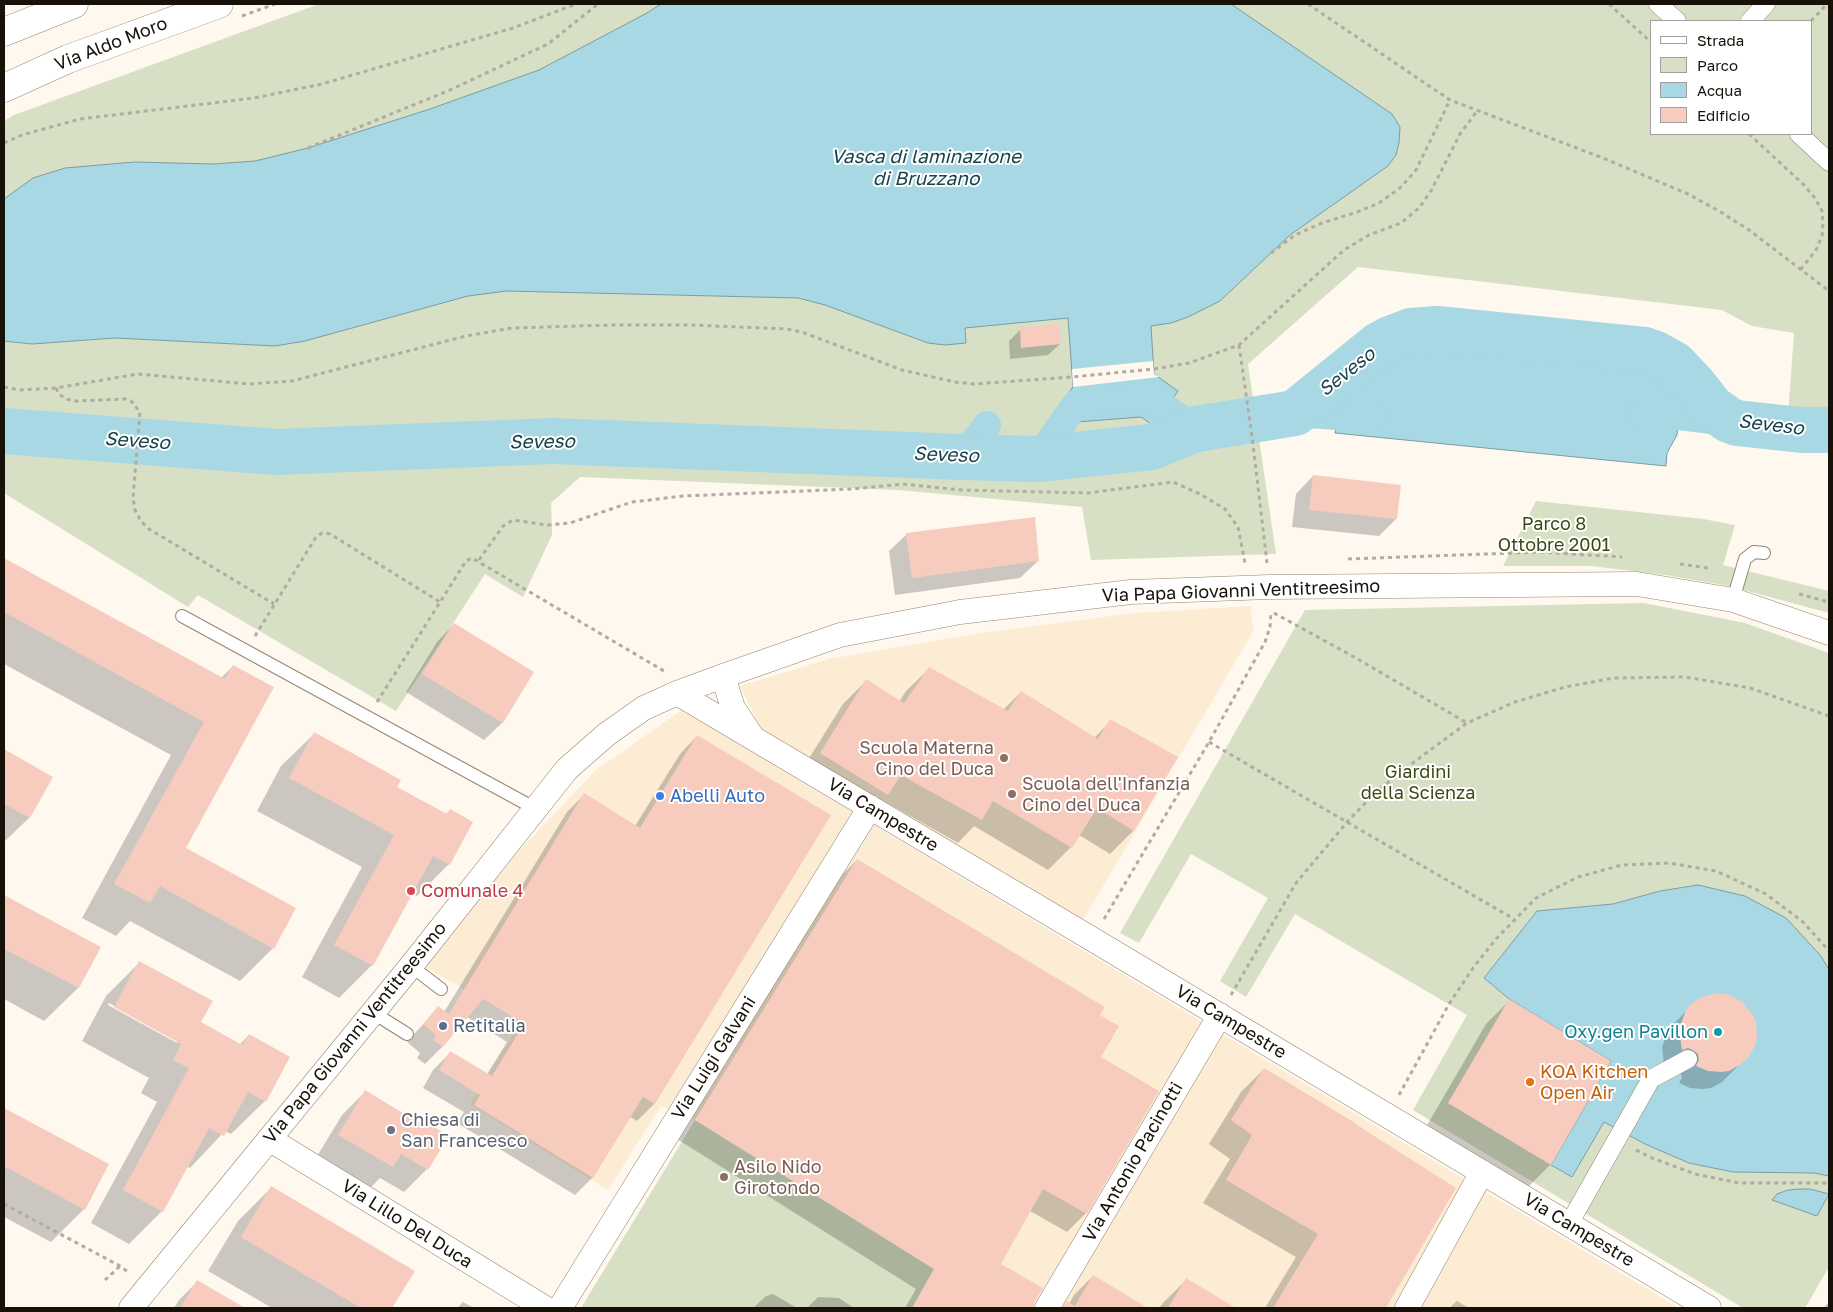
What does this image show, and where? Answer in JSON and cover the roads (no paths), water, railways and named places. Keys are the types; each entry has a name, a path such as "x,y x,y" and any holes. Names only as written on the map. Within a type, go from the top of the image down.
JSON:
{"main road":[{"path":"4,32 74,4"},
{"name":"Via Aldo Moro","path":"4,88 68,59 219,4"}],"street":[{"path":"1658,4 1676,20"},
{"path":"1751,20 1766,4"},
{"path":"1800,135 1829,162"},
{"name":"Via Papa Giovanni Ventitreesimo","path":"131,1308 411,966 568,769 608,734 644,708 677,694 840,635 960,612 1131,592 1269,587 1637,584 1733,600 1829,633"},
{"name":"Via Campestre","path":"723,676 733,708 753,738"},
{"name":"Via Campestre","path":"677,694 1220,1015 1709,1308"},
{"name":"Via Luigi Galvani","path":"560,1308 870,807"},
{"name":"Via Antonio Pacinotti","path":"1047,1308 1220,1015"},
{"path":"1569,1224 1651,1079 1688,1059"},
{"name":"Via Lillo Del Duca","path":"269,1139 545,1308"},
{"path":"1407,1308 1482,1172"}],"lane":[{"path":"1733,600 1745,559 1754,552 1764,554"},
{"path":"182,616 536,809"},
{"path":"411,966 441,989"},
{"path":"372,1012 406,1034"}],"water":[{"name":"Vasca di laminazione di Bruzzano","path":"661,4 1231,4 1392,114 1400,127 1399,143 1396,155 1388,166 1290,235 1220,301 1188,317 1171,323 1151,326 1154,374 1178,391 1154,426 1141,417 1077,422 1058,409 1073,387 1068,318 965,328 966,343 945,345 928,343 825,305 798,298 507,291 468,296 305,341 275,346 115,338 32,344 4,341 4,199 33,178 65,168 134,162 213,164 255,161 308,148 430,109 539,70"},
{"path":"1425,345 1644,368 1656,373 1674,386 1681,397 1677,435 1667,453 1666,466 1335,433 1339,401 1389,358 1413,347"},
{"path":"1698,885 1745,896 1786,918 1821,956 1829,970 1829,1176 1814,1173 1733,1172 1689,1163 1645,1144 1604,1122 1572,1177 1551,1165 1611,1061 1509,999 1484,978 1537,911 1613,904 1660,891"},
{"path":"1810,1189 1829,1194 1817,1216 1772,1200 1777,1194 1788,1190"}],"waterway":[{"name":"Seveso","path":"4,431 276,452 553,441 1037,459 1152,447 1196,429 1295,413 1379,345 1411,331 1437,329 1645,350 1674,364 1712,408 1729,420 1737,423 1801,430 1829,430"},
{"path":"1037,459 1076,404 1148,396 1196,429"},
{"path":"1295,413 1373,416"},
{"path":"1641,416 1679,416 1737,423"},
{"path":"962,457 987,425"}],"place":[{"name":"Scuola Materna Cino del Duca","path":"1004,758"},
{"name":"Scuola dell'Infanzia Cino del Duca","path":"1012,794"},
{"name":"Abelli Auto","path":"660,796"},
{"name":"Comunale 4","path":"411,891"},
{"name":"Retitalia","path":"443,1026"},
{"name":"Oxy.gen Pavillon","path":"1718,1032"},
{"name":"KOA Kitchen Open Air","path":"1530,1082"},
{"name":"Chiesa di San Francesco","path":"391,1130"},
{"name":"Asilo Nido Girotondo","path":"724,1177"}],"park label":[{"name":"Parco 8 Ottobre 2001","path":"1554,534"},
{"name":"Giardini della Scienza","path":"1418,782"}]}
